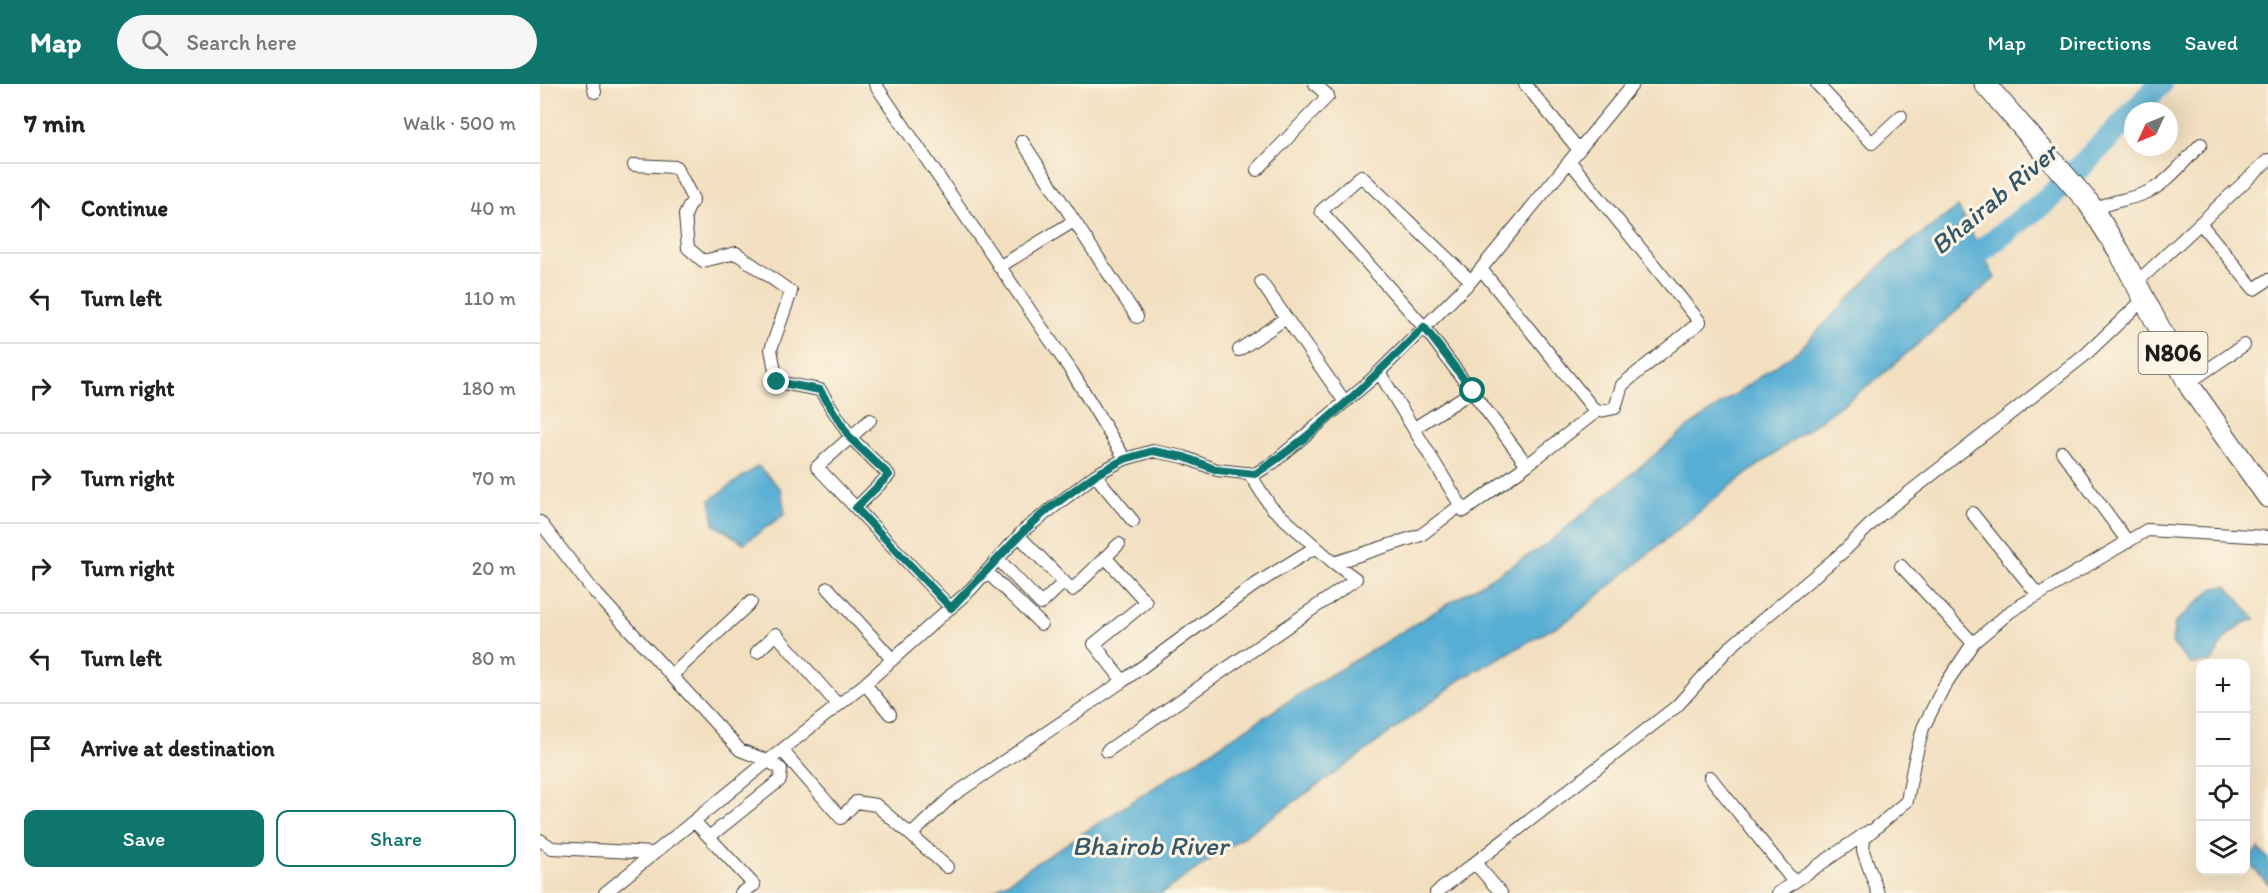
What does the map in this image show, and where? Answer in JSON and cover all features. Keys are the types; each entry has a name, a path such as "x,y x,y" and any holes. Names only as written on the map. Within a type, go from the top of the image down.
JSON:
{"highway":[{"name":"N806","path":"1984,84 2090,206 2140,291 2188,383 2221,434 2268,498"}],"street":[{"path":"875,84 1072,372 1125,459"},
{"path":"1257,170 1328,96 1315,84"},
{"path":"1525,84 1579,150"},
{"path":"605,893 865,684 951,608 1019,536 1047,510 1095,475 1125,459 1153,451 1184,457 1217,470 1249,474 1255,474 1274,462 1379,372 1471,280 1633,84"},
{"path":"1818,84 1872,143 1901,116"},
{"path":"1022,141 1137,317"},
{"path":"2090,206 2143,195 2161,185 2201,144"},
{"path":"1436,893 1677,706 1728,649 1844,551 1879,516 2084,356 2200,223 2268,160"},
{"path":"1379,372 1464,511 1596,412 1615,408 1622,385 1700,322 1572,164"},
{"path":"634,165 676,167 693,200 685,215 688,248 703,261 736,253 791,292 771,349 777,382 820,390 850,438 889,475 856,508"},
{"path":"1471,280 1361,176 1321,211 1424,327 1527,465"},
{"path":"999,267 1074,221"},
{"path":"2200,223 2254,289 2268,280"},
{"path":"1481,269 1596,412"},
{"path":"1261,282 1346,402"},
{"path":"1239,350 1286,318"},
{"path":"2188,383 2244,345"},
{"path":"1419,425 1473,391"},
{"path":"870,420 817,467 951,608"},
{"path":"2062,452 2128,542"},
{"path":"1107,752 1356,579 1334,563 1271,507 1249,474"},
{"path":"1095,475 1133,521"},
{"path":"1334,563 1421,535 1461,505"},
{"path":"1972,513 2038,595"},
{"path":"540,522 592,589 740,750 781,769 780,780 709,837"},
{"path":"1878,893 1863,851 1864,838 1907,801 1923,728 1948,681 1974,643 2011,611 2147,530 2268,537"},
{"path":"1019,536 1072,590 1119,544"},
{"path":"911,835 952,796 1122,681 1253,586 1311,550"},
{"path":"1105,556 1146,602 1095,644 1122,681"},
{"path":"998,559 1041,604 1064,582"},
{"path":"1901,566 1974,643"},
{"path":"987,572 1041,624"},
{"path":"828,588 892,659"},
{"path":"672,675 751,602"},
{"path":"757,652 776,634 838,705"},
{"path":"865,684 890,714"},
{"path":"782,750 841,818 856,802 876,805 947,867"},
{"path":"1710,777 1794,882"},
{"path":"694,821 753,885 741,893"},
{"path":"1778,893 1873,829"},
{"path":"540,840 552,848 654,854"},
{"path":"1475,863 1501,893"}],"water":[{"name":"Bhairob River","path":"1958,207 1995,278 1878,378 1729,487 1570,619 1463,678 1344,767 1162,893 990,893 1314,685 1544,546 1687,428 1800,349 1885,261"},
{"path":"758,466 781,489 785,514 744,543 714,524 710,500"},
{"path":"2227,586 2255,619 2228,635 2213,659 2196,659 2196,663 2190,664 2172,643 2175,623 2214,588"},
{"path":"2259,849 2268,858 2268,884 2250,864 2250,857"}],"waterway":[{"name":"Bhairab River","path":"2143,102 2160,84"},
{"name":"Bhairab River","path":"1956,270 2048,199 2124,122"}],"route":[{"path":"777,382 820,390 850,438 889,475 856,508 951,608 1024,531 1047,510 1095,475 1125,459 1153,451 1184,457 1217,470 1255,474 1274,462 1372,379 1424,327 1473,391"}]}
